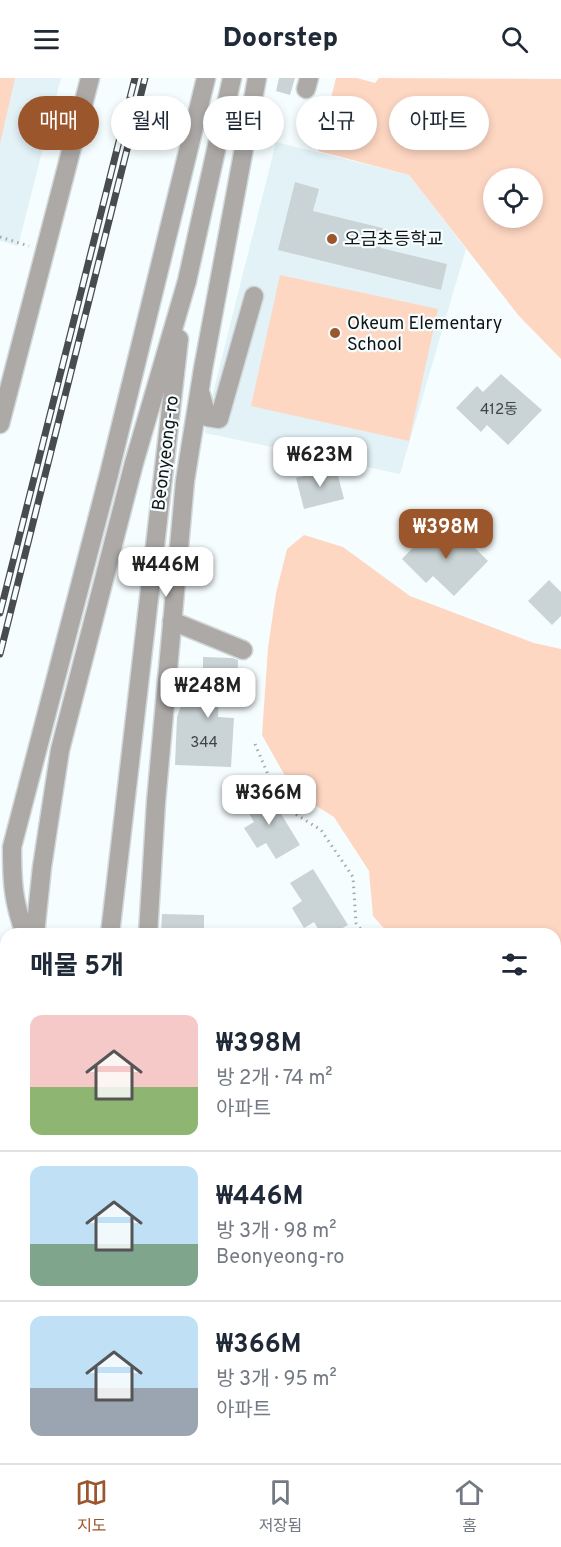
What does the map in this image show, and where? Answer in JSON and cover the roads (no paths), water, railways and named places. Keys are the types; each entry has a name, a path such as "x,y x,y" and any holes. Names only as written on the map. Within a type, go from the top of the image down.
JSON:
{"street":[{"path":"0,424 90,78"},
{"path":"23,928 15,908 12,847 109,474 206,78"},
{"name":"Beonyeong-ro","path":"35,928 60,750 134,463 187,281 232,78"},
{"path":"148,928 156,802 185,481 256,78"},
{"name":"Beonyeong-ro","path":"111,928 187,281"},
{"path":"200,390 207,417 219,418 254,296"},
{"path":"172,621 243,650"}],"railway":[{"path":"0,613 135,78"},
{"path":"0,654 145,78"}],"place":[{"name":"오금초등학교","path":"332,239"},
{"name":"Okeum Elementary School","path":"335,333"}]}
